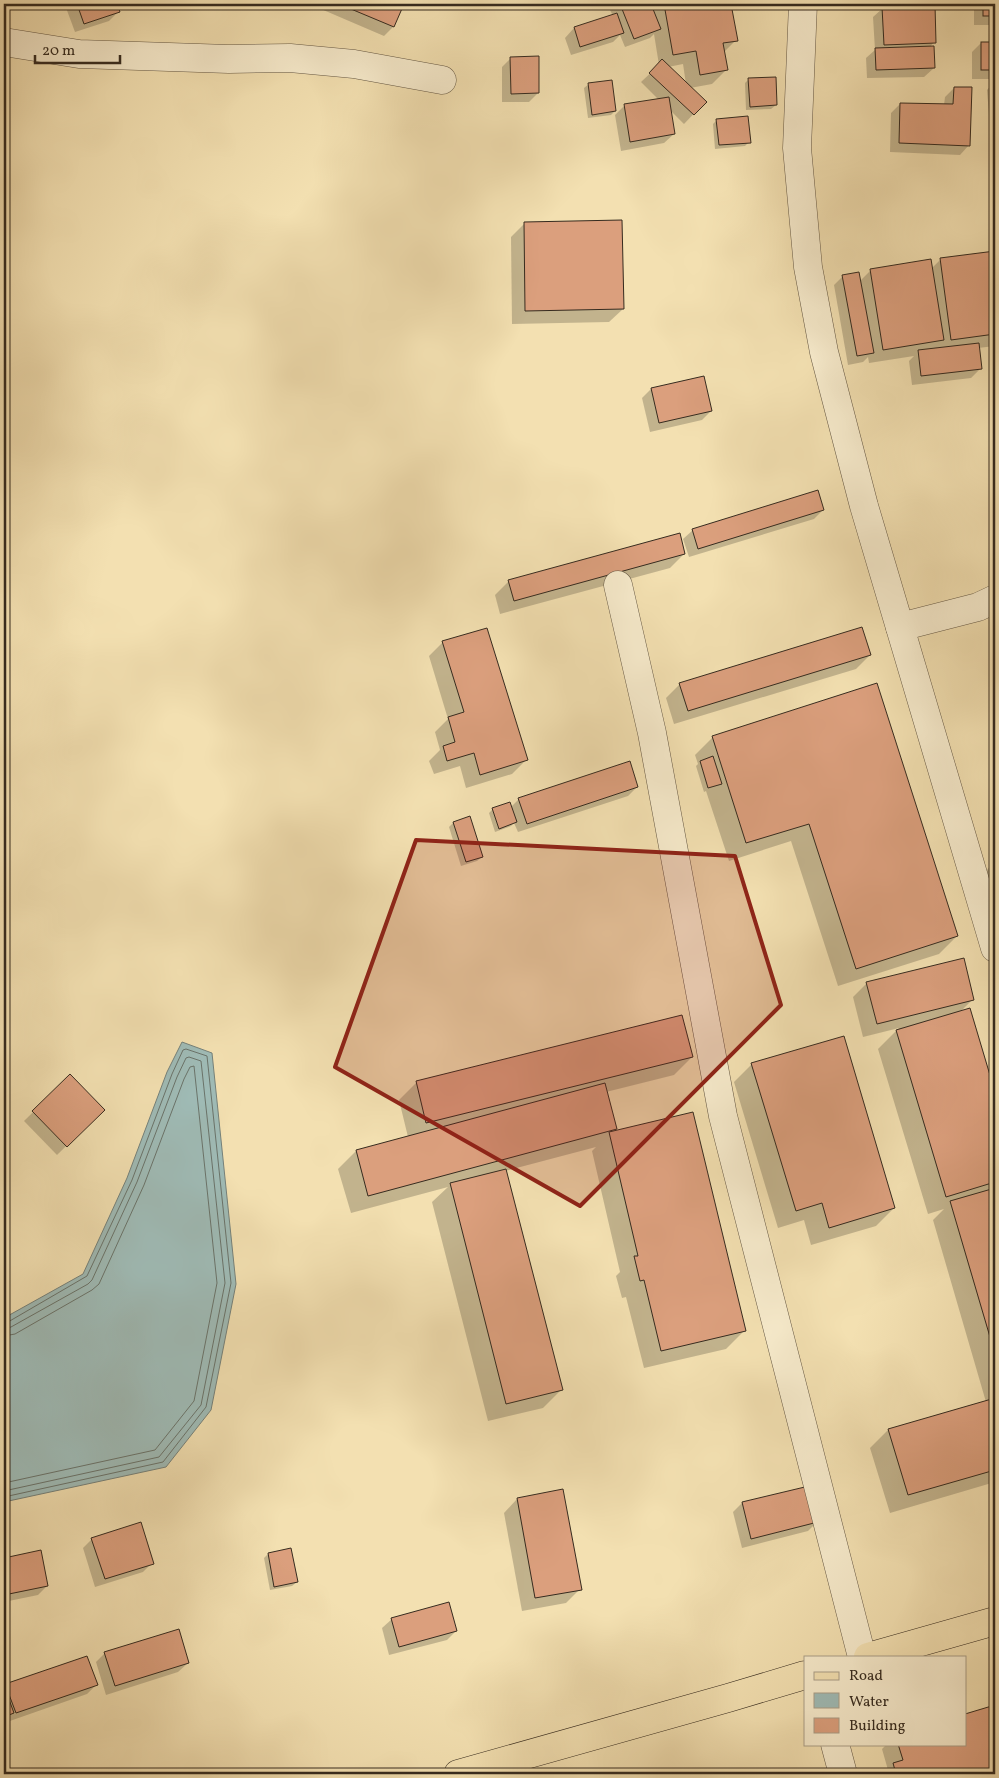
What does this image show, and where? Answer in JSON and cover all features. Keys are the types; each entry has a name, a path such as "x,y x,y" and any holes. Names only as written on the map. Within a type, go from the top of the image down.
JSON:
{"main road":[{"path":"872,1656 995,1621"},
{"path":"458,1774 804,1675"}],"street":[{"path":"803,4 797,148 808,267 824,352 864,506 995,948"},
{"path":"4,42 79,54 229,59 290,58 354,64 442,80"},
{"path":"618,585 652,733 722,1116 862,1656"},
{"path":"900,627 978,607 995,599"},
{"path":"835,1746 843,1774"}],"highlighted area":[{"path":"416,840 735,856 781,1005 580,1206 335,1067"}],"water":[{"path":"182,1042 212,1053 236,1284 211,1410 166,1467 4,1502 4,1318 83,1274 127,1178 167,1072"}],"building":[{"path":"77,4 117,4 120,12 84,24"},
{"path":"339,4 404,4 394,27"},
{"path":"620,4 651,4 661,29 634,39"},
{"path":"664,4 731,4 738,41 723,43 728,70 700,75 696,51 673,55"},
{"path":"983,4 995,4 995,16 983,16"},
{"path":"935,5 936,43 884,45 882,7"},
{"path":"617,13 624,33 580,47 574,27"},
{"path":"981,42 995,42 995,70 981,70"},
{"path":"934,46 935,68 876,70 875,48"},
{"path":"539,56 539,93 511,94 510,57"},
{"path":"662,59 707,102 694,115 649,73"},
{"path":"776,77 777,105 750,107 748,78"},
{"path":"612,80 616,111 592,115 588,83"},
{"path":"954,87 972,87 970,146 899,143 900,103 953,104"},
{"path":"669,97 675,134 630,142 624,104"},
{"path":"748,116 751,143 719,145 716,119"},
{"path":"622,220 624,309 525,311 524,222"},
{"path":"995,251 995,334 951,340 940,258"},
{"path":"931,259 944,340 883,350 870,269"},
{"path":"859,272 874,353 857,356 842,275"},
{"path":"979,343 982,369 921,376 918,350"},
{"path":"704,376 712,411 659,423 651,388"},
{"path":"818,490 824,510 698,549 692,529"},
{"path":"680,533 685,554 514,601 508,580"},
{"path":"862,627 871,655 688,711 679,683"},
{"path":"487,628 528,760 480,775 474,753 447,761 443,746 455,742 448,717 464,712 442,641"},
{"path":"877,683 958,936 856,969 809,824 746,843 712,736"},
{"path":"713,756 722,784 708,788 700,761"},
{"path":"630,761 638,787 527,824 518,798"},
{"path":"510,802 517,822 499,829 492,808"},
{"path":"470,816 483,857 466,862 453,822"},
{"path":"964,958 974,1000 877,1024 866,982"},
{"path":"970,1008 995,1092 995,1182 946,1197 896,1030"},
{"path":"682,1015 693,1057 426,1123 416,1081"},
{"path":"844,1036 895,1208 829,1228 822,1203 796,1211 751,1063"},
{"path":"70,1074 105,1110 67,1147 32,1111"},
{"path":"605,1083 617,1129 368,1196 356,1150"},
{"path":"693,1112 746,1331 661,1351 644,1280 640,1281 634,1256 638,1256 609,1132"},
{"path":"506,1169 563,1390 506,1404 450,1183"},
{"path":"995,1188 995,1354 950,1201"},
{"path":"995,1398 995,1470 908,1495 888,1429"},
{"path":"809,1486 818,1522 751,1539 742,1502"},
{"path":"563,1489 582,1590 535,1598 517,1498"},
{"path":"141,1522 154,1564 105,1579 91,1538"},
{"path":"291,1548 298,1582 274,1587 268,1553"},
{"path":"41,1550 48,1586 4,1595 4,1558"},
{"path":"449,1602 457,1631 399,1647 391,1618"},
{"path":"179,1629 189,1663 115,1686 104,1652"},
{"path":"87,1656 98,1685 16,1713 5,1684"},
{"path":"4,1686 14,1713 4,1717"},
{"path":"995,1705 995,1774 896,1774 893,1763 903,1760 899,1746 966,1746 966,1714"}]}
